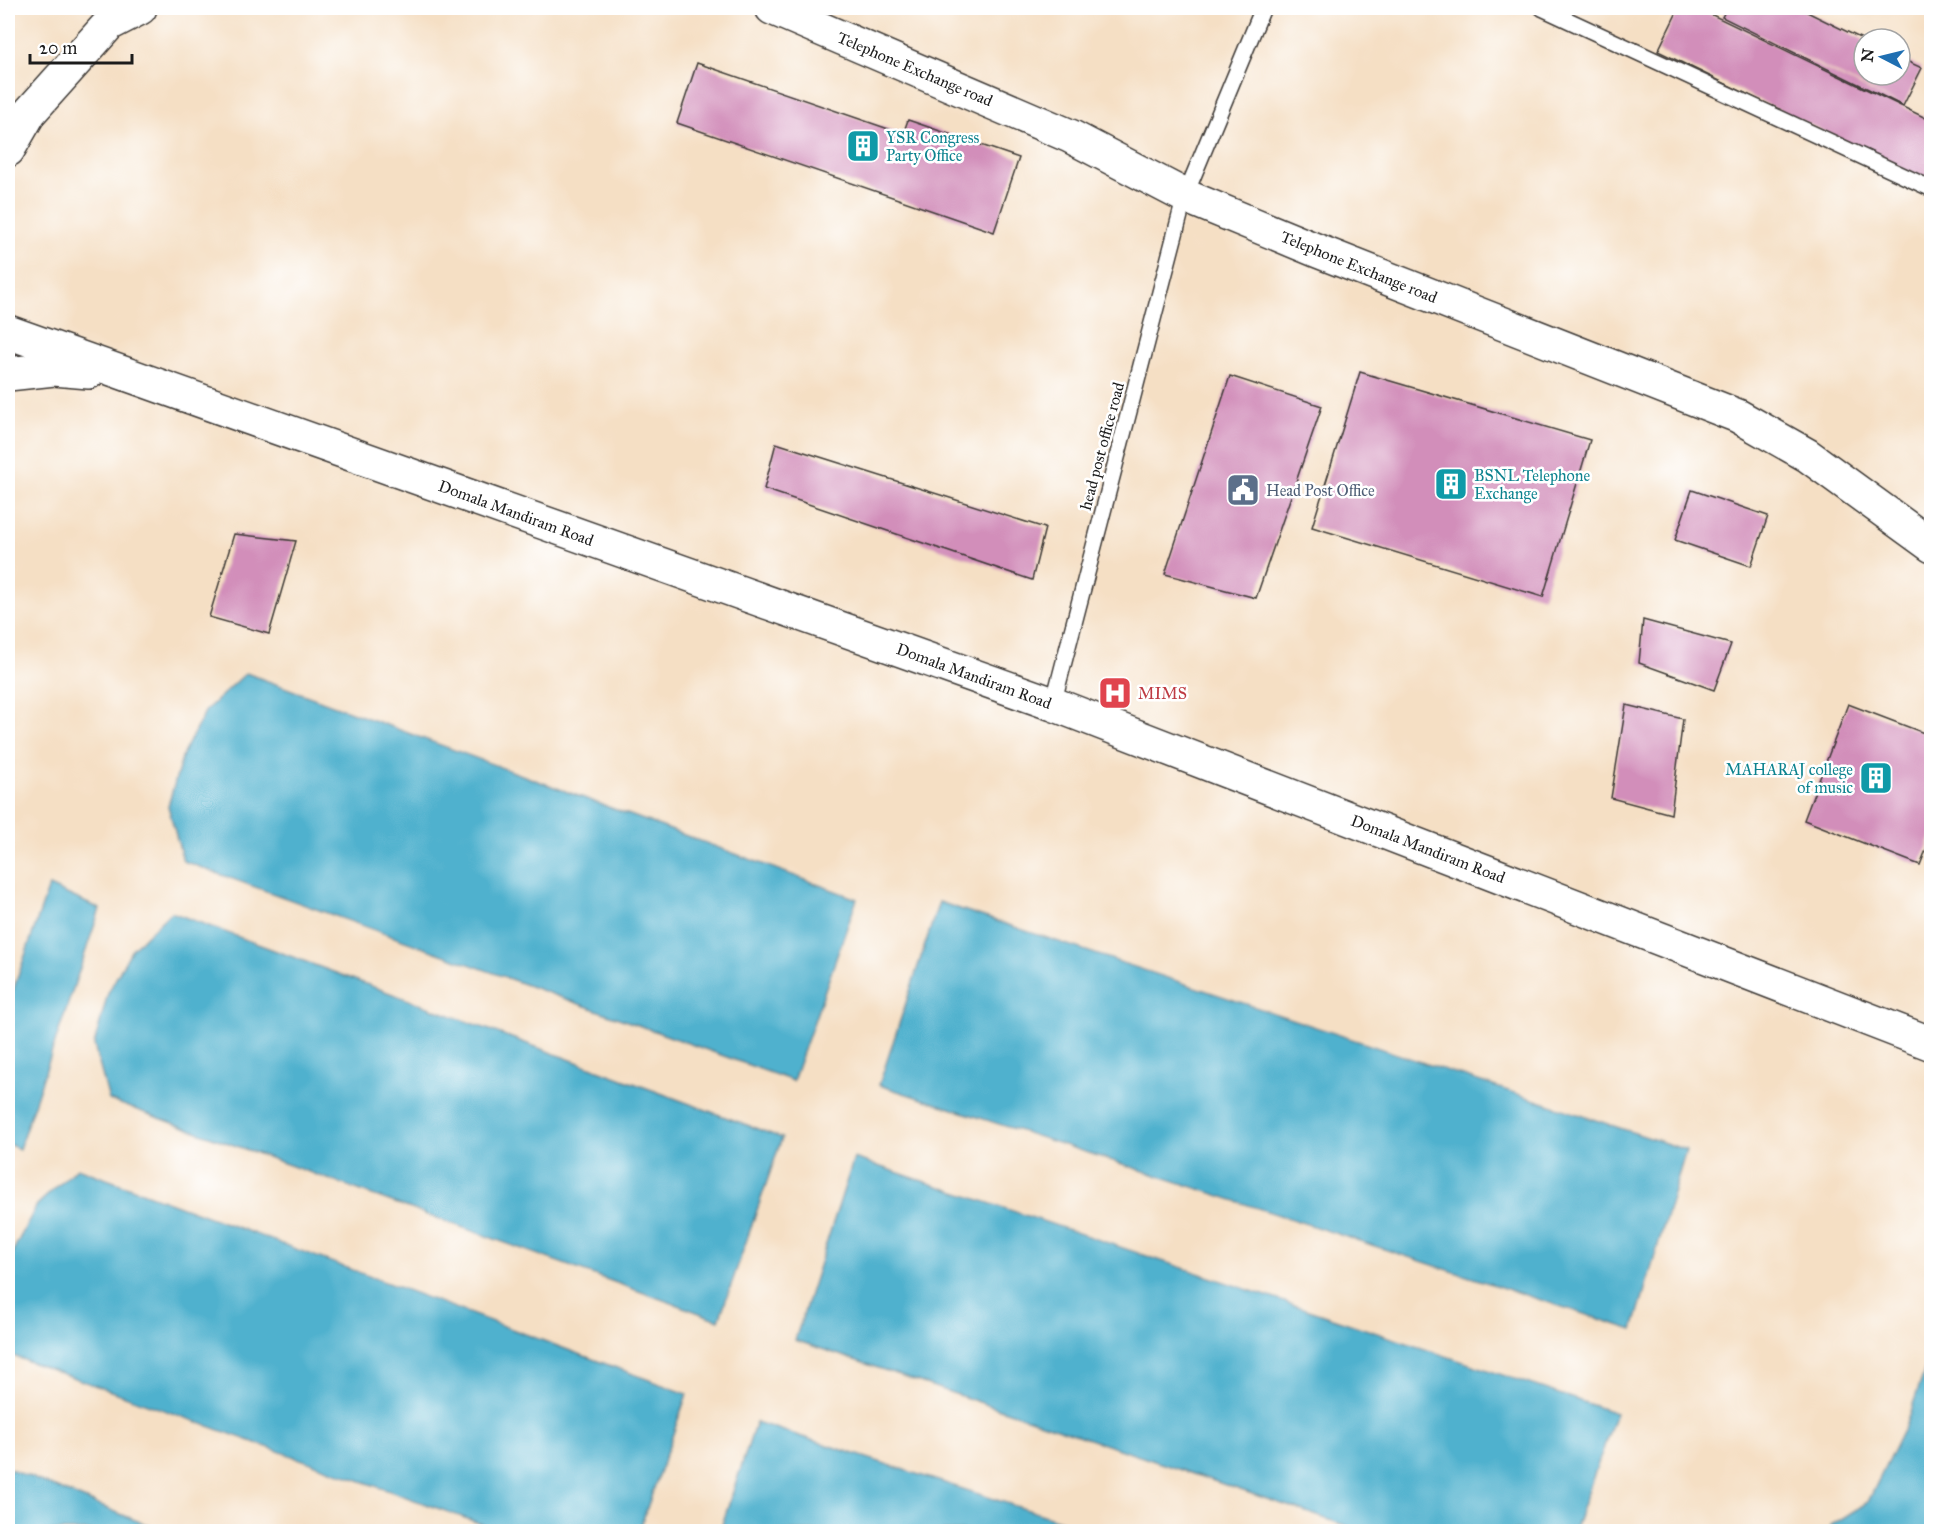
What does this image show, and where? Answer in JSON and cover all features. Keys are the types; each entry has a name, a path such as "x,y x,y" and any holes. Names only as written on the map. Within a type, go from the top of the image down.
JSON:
{"street":[{"path":"8,150 30,112 110,24 140,8"},
{"name":"Telephone Exchange road","path":"772,8 1070,136 1185,196 1318,252 1738,416 1807,455 1932,546"},
{"name":"Domala Mandiram Road","path":"8,332 1053,704 1932,1044"},
{"path":"8,374 54,369 129,375"}],"lane":[{"name":"head post office road","path":"1053,704 1185,196 1263,8"},
{"path":"1542,8 1932,189"}],"water":[{"path":"246,673 857,899 793,1081 183,861 168,806 183,754 206,710"},
{"path":"49,886 100,909 19,1149 8,1144 8,1005"},
{"path":"939,902 1686,1150 1633,1330 879,1085"},
{"path":"171,912 782,1138 719,1320 109,1100 94,1045 108,993 132,949"},
{"path":"854,1158 1616,1413 1574,1531 1362,1531 795,1340"},
{"path":"77,1168 687,1394 639,1531 501,1531 13,1356 8,1334 8,1270 14,1249 37,1205"},
{"path":"1931,1353 1931,1531 1829,1531 1830,1526 1868,1502 1906,1424"},
{"path":"756,1422 1093,1531 720,1531"},
{"path":"8,1468 162,1531 8,1531"}],"building":[{"path":"1679,8 1698,8 1852,82 1852,87 1862,87 1932,121 1932,184 1658,51"},
{"path":"1727,8 1799,8 1852,34 1852,81 1722,17"},
{"name":"YSR Congress Party Office","path":"697,63 903,134 908,120 1019,158 994,232 677,123"},
{"path":"1912,63 1922,68 1903,106 1864,87 1912,87"},
{"name":"BSNL Telephone Exchange","path":"1360,372 1590,440 1543,597 1312,527"},
{"name":"Head Post Office","path":"1230,376 1322,406 1256,598 1165,574"},
{"path":"776,443 1045,528 1032,580 764,489"},
{"path":"1692,490 1768,516 1751,566 1675,540"},
{"path":"234,534 296,541 269,634 209,617"},
{"path":"1643,620 1731,644 1714,690 1639,663"},
{"name":"MAHARAJ college of music","path":"1848,704 1932,736 1932,835 1920,865 1804,820"},
{"path":"1626,705 1683,719 1671,814 1611,798"}],"place":[{"name":"YSR Congress Party Office","path":"863,146"},
{"name":"BSNL Telephone Exchange","path":"1451,484"},
{"name":"Head Post Office","path":"1243,490"},
{"name":"MIMS","path":"1115,693"},
{"name":"MAHARAJ college of music","path":"1876,778"}]}
